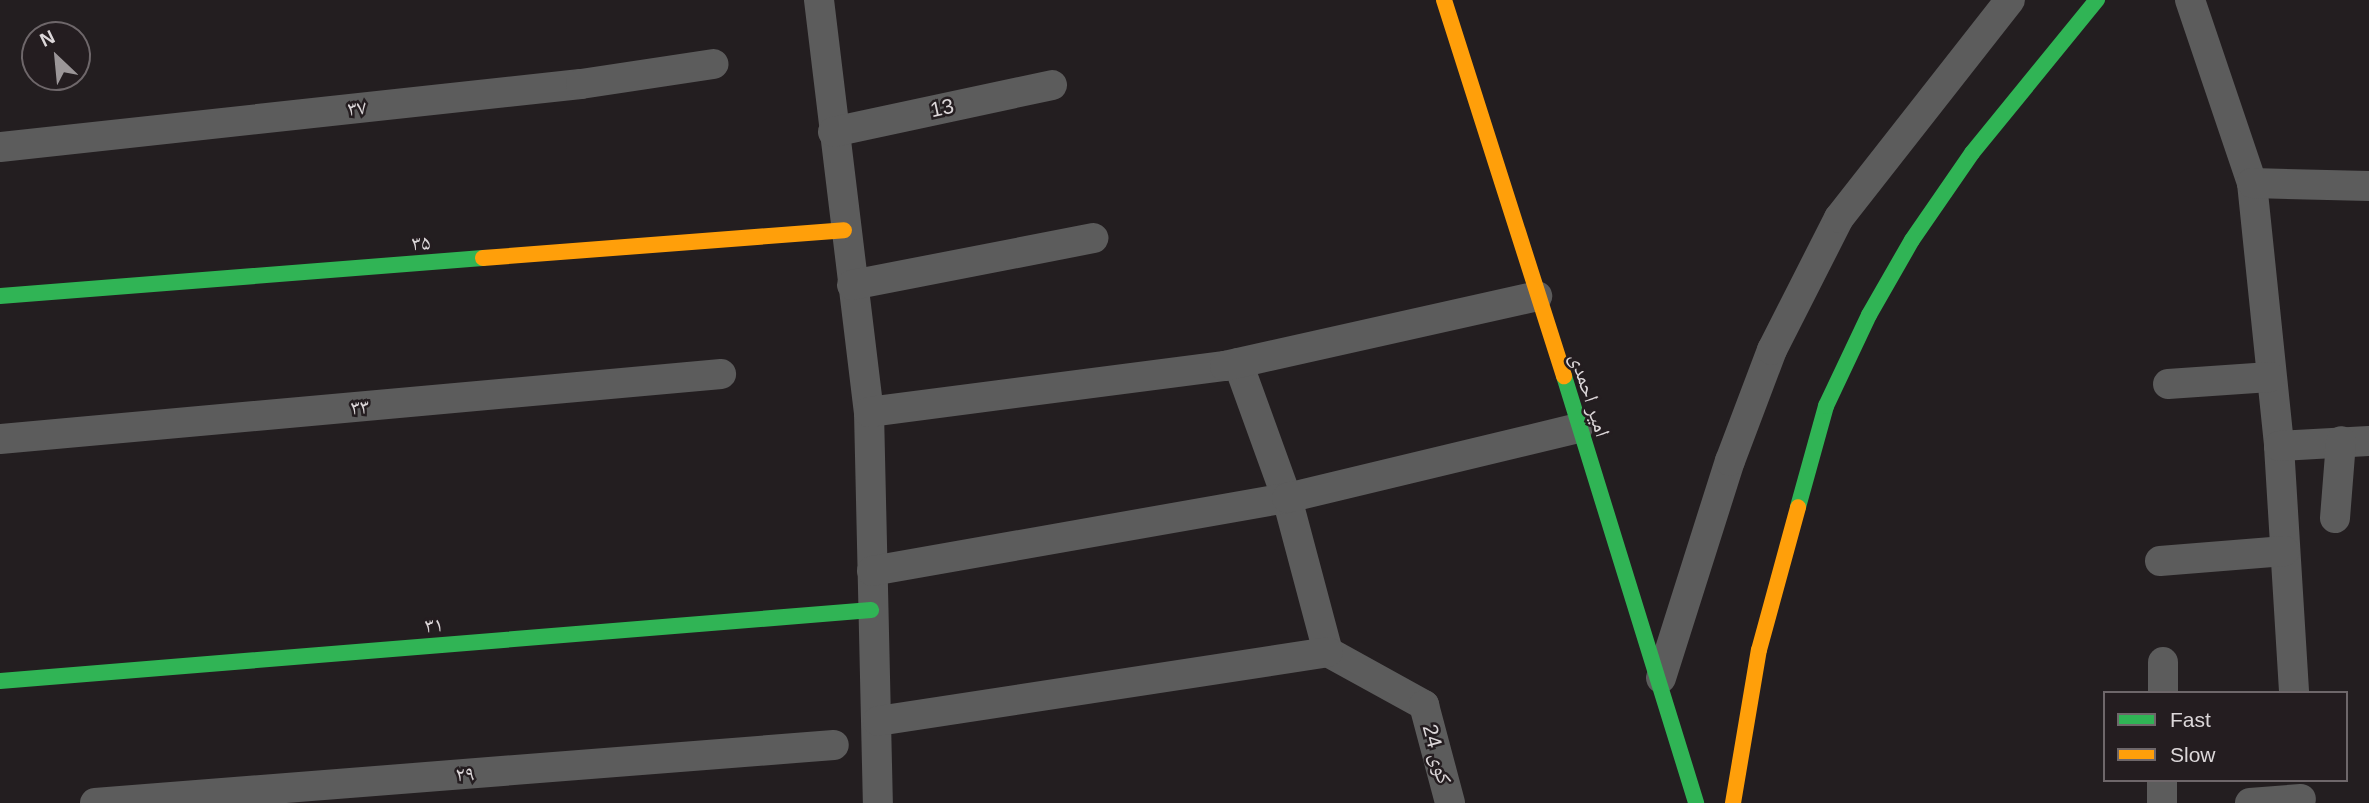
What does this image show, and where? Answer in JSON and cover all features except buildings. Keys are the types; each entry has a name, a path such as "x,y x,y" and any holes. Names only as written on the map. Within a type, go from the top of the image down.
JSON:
{"street":[{"path":"819,0 844,230 869,412 871,610 878,721 878,803"},
{"name":"امیر احمدی","path":"1444,0 1578,428 1661,678 1696,803"},
{"path":"1661,678 1730,461 1772,350 1839,218 2010,0"},
{"path":"1733,803 1759,650 1826,406 1869,315 1912,240 1972,153 2097,0"},
{"path":"2190,0 2252,183 2279,446 2294,691"},
{"name":"۳۷","path":"0,147 581,84 713,64"},
{"name":"13","path":"833,132 1052,85"},
{"path":"2252,183 2369,186"},
{"name":"۳۵","path":"0,296 844,230"},
{"path":"852,285 1093,237"},
{"path":"869,412 1238,363 1536,296"},
{"path":"878,721 1328,652 1287,498 1238,363"},
{"name":"۳۳","path":"0,439 721,374"},
{"path":"2168,384 2270,377"},
{"path":"872,572 1287,498 1578,428"},
{"path":"2279,446 2355,441 2335,518"},
{"path":"2160,561 2285,551"},
{"name":"۳۱","path":"0,681 871,610"},
{"name":"کوی 24","path":"1328,652 1424,705 1450,803"},
{"path":"2163,662 2163,691"},
{"name":"۲۹","path":"95,803 834,745"},
{"path":"2162,782 2162,803"},
{"path":"2250,803 2300,794"}],"traffic: fast":[{"path":"1798,507 1826,406 1869,315 1912,240 1972,153 2097,0"},
{"path":"0,296 483,258"},
{"path":"1564,376 1696,803"},
{"path":"0,681 871,610"}],"traffic: slow":[{"path":"1444,0 1564,376"},
{"path":"483,258 844,230"},
{"path":"1733,803 1759,650 1798,507"}]}
